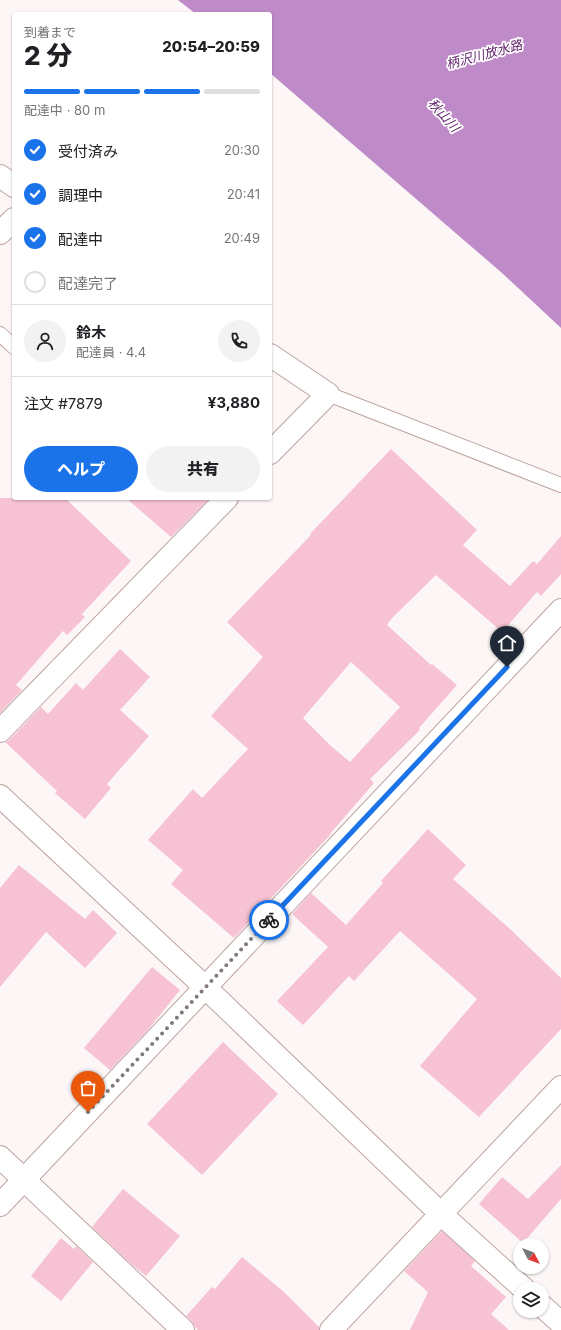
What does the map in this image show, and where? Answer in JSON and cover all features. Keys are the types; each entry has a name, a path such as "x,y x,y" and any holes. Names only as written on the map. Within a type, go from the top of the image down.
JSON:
{"street":[{"path":"0,176 12,185"},
{"path":"0,233 12,221"},
{"path":"272,357 328,394 272,451"},
{"path":"0,731 225,500"},
{"path":"0,1205 561,610"},
{"path":"0,796 206,988 441,1214 516,1282"},
{"path":"331,1330 561,1087"},
{"path":"0,1157 183,1330"},
{"path":"549,1312 561,1323"}],"lane":[{"path":"0,334 12,345"},
{"path":"328,394 561,485"}],"water":[{"path":"178,0 561,0 561,328 502,273 272,75 272,12 193,12"}],"building":[{"path":"391,449 477,530 463,545 510,586 533,561 537,564 561,536 561,574 541,596 537,592 502,632 436,575 392,618 387,625 431,665 432,664 457,685 419,728 420,730 370,779 374,783 331,834 234,938 171,884 183,870 148,840 193,789 202,798 248,749 211,716 263,657 227,622 311,535 310,534","holes":["351,662 400,707 350,762 331,746 303,718"]},
{"path":"0,498 12,498 12,500 67,500 131,561 82,614 85,617 67,635 63,631 16,685 22,690 0,713"},
{"path":"128,500 208,500 171,537"},
{"path":"120,649 150,677 120,710 149,736 107,784 111,788 85,819 55,793 57,791 5,742 9,740 41,707 48,714 76,683 83,690"},
{"path":"428,829 466,865 453,879 510,929 561,978 561,1029 479,1117 420,1066 477,999 400,931 354,981 349,976 303,1025 277,1001 328,947 292,914 311,893 346,925 383,883 381,881"},
{"path":"19,865 85,919 93,910 117,933 85,968 46,932 0,987 0,888"},
{"path":"152,967 180,990 147,1031 110,1070 84,1048"},
{"path":"223,1042 278,1094 202,1175 147,1124"},
{"path":"561,1165 561,1199 527,1238 517,1238 479,1204 502,1177 528,1199"},
{"path":"123,1189 180,1236 146,1276 92,1227"},
{"path":"442,1231 475,1261 471,1266 506,1297 491,1314 509,1330 410,1330 428,1292 404,1271"},
{"path":"61,1238 74,1249 76,1246 93,1262 61,1301 31,1276"},
{"path":"242,1257 284,1292 319,1327 319,1330 198,1330 192,1321 186,1316 212,1287 215,1289"}],"way so far":[{"path":"88,1112 269,920"}],"route":[{"path":"269,920 507,667"}],"water label":[{"name":"柄沢川放水路","path":"484,54"},
{"name":"秋山川","path":"444,115"}]}
